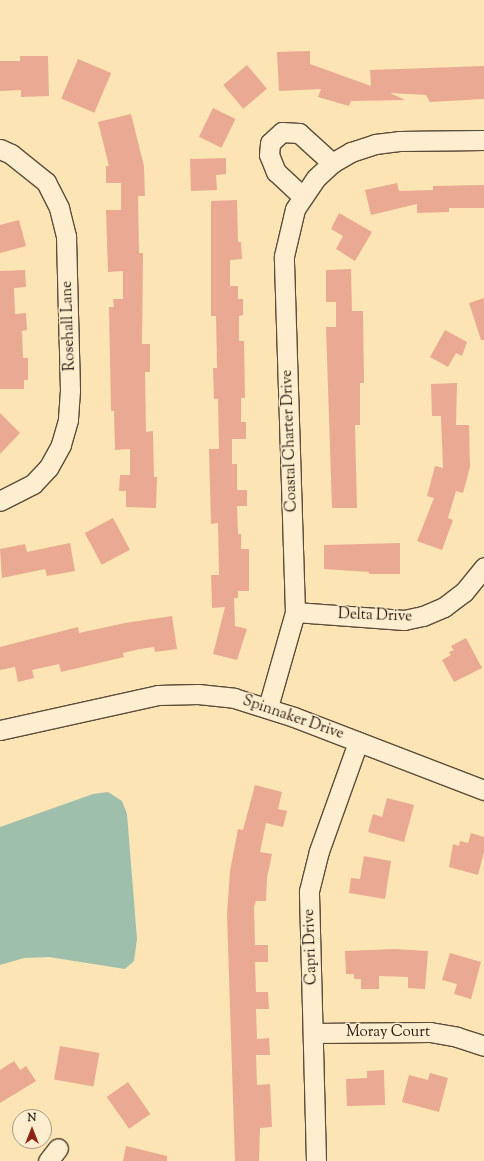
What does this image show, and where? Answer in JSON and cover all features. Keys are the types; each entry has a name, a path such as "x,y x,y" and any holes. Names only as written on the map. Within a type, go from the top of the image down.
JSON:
{"street":[{"path":"302,196 276,172 269,156 270,143 282,132 300,133 332,163"},
{"name":"Coastal Charter Drive","path":"268,707 295,612 284,256 292,217 302,196 316,178 332,163 350,152 375,144 399,141 484,140"},
{"name":"Rosehall Lane","path":"0,149 11,154 46,182 59,208 66,237 70,390 68,420 61,445 48,468 34,484 0,501"},
{"name":"Delta Drive","path":"295,612 404,620 423,616 444,607 464,592 484,567"},
{"name":"Spinnaker Drive","path":"0,730 158,696 198,694 234,698 268,707 484,790"},
{"name":"Capri Drive","path":"316,1161 309,891 319,851 358,742"},
{"name":"Moray Court","path":"313,1033 430,1032 457,1037 484,1046"}],"shaded area":[{"path":"108,792 122,801 127,814 137,939 134,961 125,969 49,957 24,958 0,965 0,827 93,794"}],"building":[{"path":"310,51 310,64 371,86 370,70 484,66 484,99 430,102 426,95 390,93 405,100 351,101 349,106 318,97 321,89 279,91 277,52"},
{"path":"20,56 48,56 49,96 21,97 21,90 0,91 0,61 20,61"},
{"path":"78,59 111,73 94,113 61,99"},
{"path":"247,65 267,89 243,109 223,85"},
{"path":"213,108 235,119 221,148 199,137"},
{"path":"131,114 144,166 145,196 138,196 139,253 143,253 142,344 150,344 150,372 145,372 146,432 153,431 154,477 157,477 156,508 126,507 126,491 119,491 120,475 130,475 130,449 115,450 114,411 111,411 109,307 114,307 113,299 123,299 123,271 108,272 106,210 121,210 121,183 106,183 106,166 109,166 98,122"},
{"path":"226,158 226,174 216,175 217,190 191,191 190,159"},
{"path":"397,183 399,191 433,190 433,186 484,185 484,208 449,208 449,212 417,213 417,204 371,215 365,190"},
{"path":"237,200 238,242 241,242 242,259 230,260 230,286 238,286 238,299 243,299 243,315 239,316 239,341 244,341 245,398 241,398 241,422 246,422 246,439 232,439 232,464 237,464 237,490 247,490 247,506 237,506 238,534 241,534 241,549 249,549 249,591 238,591 238,598 234,598 235,626 247,629 237,660 213,654 225,607 212,608 211,575 219,575 218,523 211,524 209,449 219,449 218,399 214,399 213,368 217,368 216,316 211,316 211,201"},
{"path":"339,213 372,232 355,261 336,249 343,236 331,229"},
{"path":"19,220 26,246 0,253 0,225"},
{"path":"351,269 352,311 363,311 364,383 360,383 360,425 355,425 357,508 332,508 326,327 336,327 336,302 326,302 326,270"},
{"path":"25,270 26,287 14,288 15,314 26,313 27,330 22,331 23,358 28,358 28,380 24,380 24,389 0,389 0,271"},
{"path":"484,298 484,340 481,340 469,303"},
{"path":"445,330 467,342 462,356 456,353 448,367 430,357"},
{"path":"457,383 456,425 469,425 470,467 463,493 456,491 448,518 453,520 442,550 417,541 434,498 427,496 435,466 443,468 441,416 432,416 431,384"},
{"path":"0,413 20,433 0,454"},
{"path":"113,518 130,550 102,565 85,533"},
{"path":"70,543 75,571 47,576 45,569 2,578 0,549 25,544 27,552"},
{"path":"400,543 400,574 369,574 369,572 324,569 324,545"},
{"path":"172,616 177,649 155,652 154,647 140,649 123,653 124,657 61,672 59,664 32,670 34,678 18,682 15,667 0,670 0,647 78,627 79,633 125,623"},
{"path":"466,638 482,668 454,682 442,660 451,655 449,652 454,650 451,646"},
{"path":"255,785 282,792 278,809 287,811 283,827 266,823 260,852 272,854 267,878 266,901 256,901 254,907 255,945 268,945 268,962 255,962 256,992 268,992 269,1009 256,1009 257,1039 269,1038 270,1055 256,1055 257,1085 270,1084 272,1127 260,1128 259,1161 235,1161 227,914 230,871 238,829 243,830"},
{"path":"387,798 414,805 404,842 368,832 373,814 382,817"},
{"path":"471,833 484,837 484,852 478,875 449,867 453,844 459,846 460,841 468,843"},
{"path":"364,856 391,861 385,899 349,893 351,878 360,879"},
{"path":"395,949 428,951 425,989 408,988 408,977 379,976 379,989 361,989 361,979 354,979 354,974 346,974 345,951"},
{"path":"450,953 481,962 471,999 454,994 457,984 442,980"},
{"path":"60,1046 99,1053 93,1086 54,1079"},
{"path":"14,1061 20,1070 26,1066 36,1081 0,1103 0,1070"},
{"path":"384,1070 385,1105 347,1106 346,1079 367,1078 367,1071"},
{"path":"430,1073 448,1078 439,1112 402,1102 409,1075 428,1080"},
{"path":"128,1082 150,1114 129,1129 107,1097"},
{"path":"126,1146 167,1156 167,1161 123,1161"}]}
